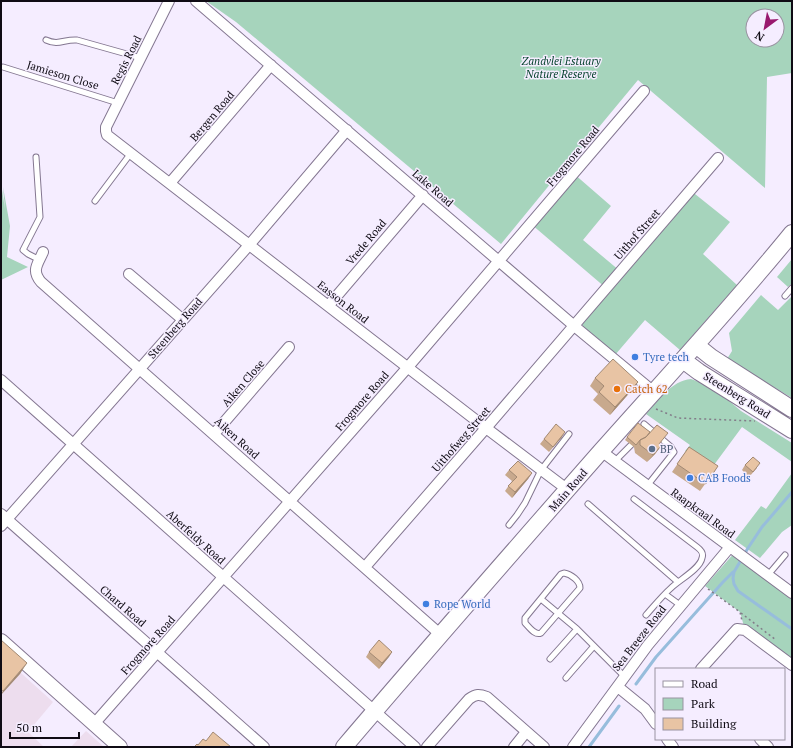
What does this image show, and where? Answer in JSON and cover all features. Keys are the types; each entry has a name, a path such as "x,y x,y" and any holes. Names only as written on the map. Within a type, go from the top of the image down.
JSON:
{"main road":[{"name":"Main Road","path":"344,747 601,451 639,421 652,400 683,360 791,237"},
{"name":"Steenberg Road","path":"696,345 711,357 792,409"},
{"name":"Steenberg Road","path":"683,360 699,372 792,430"},
{"path":"1,642 120,747"}],"street":[{"name":"Regis Road","path":"106,131 106,127 169,1"},
{"name":"Lake Road","path":"196,1 574,325 652,400"},
{"name":"Bergen Road","path":"170,183 271,65"},
{"name":"Frogmore Road","path":"94,724 408,367 644,91"},
{"name":"Steenberg Road","path":"3,520 250,244 347,130"},
{"name":"Easson Road","path":"106,131 107,135 568,490"},
{"name":"Uithof Street","path":"574,325 718,158"},
{"name":"Vrede Road","path":"329,305 423,195"},
{"name":"Aiken Road","path":"42,256 35,272 41,282 441,635"},
{"path":"129,274 182,320"},
{"name":"Uithofweg Street","path":"365,567 574,325"},
{"name":"Aiken Close","path":"214,434 289,347"},
{"name":"Aberfeldy Road","path":"1,380 416,747"},
{"name":"Raapkraal Road","path":"601,451 792,593"},
{"name":"Chard Road","path":"3,520 158,653 264,747"},
{"name":"Sea Breeze Road","path":"573,747 648,644 680,606 733,549"},
{"path":"702,668 737,629 745,630 792,665"},
{"path":"618,686 644,709 655,722"},
{"path":"427,747 469,699 478,695 487,697 544,747"},
{"path":"514,747 526,732"}],"lane":[{"path":"46,40 52,43 77,40 141,58"},
{"name":"Jamieson Close","path":"3,67 118,103"},
{"path":"95,201 131,153"},
{"path":"36,156 40,216 23,250 28,254 42,256"},
{"path":"785,296 792,288"},
{"path":"639,421 671,447 674,452 647,486"},
{"path":"509,525 525,503 541,470 569,434"},
{"path":"614,462 631,445"},
{"path":"634,499 697,547 702,553 702,560 686,577 665,594 646,615"},
{"path":"588,504 678,582"},
{"path":"768,575 785,555"},
{"path":"561,574 568,574 580,585 578,590 557,613 542,633 536,633 525,623 524,620 541,599 561,574"},
{"path":"665,594 680,606"},
{"path":"541,599 577,629 624,676"},
{"path":"550,660 577,629"},
{"path":"566,678 594,646"}],"path":[{"path":"652,400 678,418 749,422 761,421"},
{"path":"709,589 780,643"},
{"path":"740,612 745,630"}],"shaded area":[{"path":"1,655 53,702 28,732 44,747 1,747"},
{"path":"86,731 104,747 71,747"}],"green space":[{"name":"Zandvlei Estuary Nature Reserve","path":"206,1 792,1 792,73 767,77 765,188 638,80 501,244 236,22"},
{"path":"573,173 611,206 583,240 620,271 690,190 730,222 703,254 737,285 680,350 645,320 615,355 583,329 582,321 606,288 531,224"},
{"path":"1,183 5,209 3,187 10,226 7,257 28,267 1,280"},
{"path":"792,259 792,283 788,287 777,277"},
{"path":"761,295 778,310 792,296 792,398 727,359 732,351 729,333"},
{"path":"691,379 699,382 728,400 741,411 792,443 792,462 742,427 711,469 685,451 690,445 646,414 671,387 677,383"},
{"path":"792,473 792,525 782,532 760,558 735,540 761,506 766,509"},
{"path":"736,551 792,592 792,665 745,630 740,612 705,586"}],"building":[{"path":"613,359 638,382 615,407 599,392 604,386 595,378"},
{"path":"638,423 650,432 636,445 627,437"},
{"path":"556,424 565,432 553,447 544,439"},
{"path":"657,425 668,433 659,444 661,446 653,455 640,445 640,440 646,437"},
{"path":"689,447 718,466 706,484 677,464"},
{"path":"753,457 760,463 753,472 745,465"},
{"path":"518,461 532,473 515,492 508,486 517,477 509,470"},
{"path":"1,640 27,663 3,691 1,690"},
{"path":"379,640 392,652 382,663 369,652"},
{"path":"213,732 231,747 194,747 203,739 206,741"}],"waterway":[{"path":"792,492 762,527 734,572 733,578 734,584 738,591 792,629"},
{"path":"636,684 656,657 733,572"},
{"path":"589,747 619,706"}],"place":[{"name":"Tyre tech","path":"635,357"},
{"name":"Catch 62","path":"617,389"},
{"name":"BP","path":"652,449"},
{"name":"CAB Foods","path":"690,478"},
{"name":"Rope World","path":"426,604"}]}
